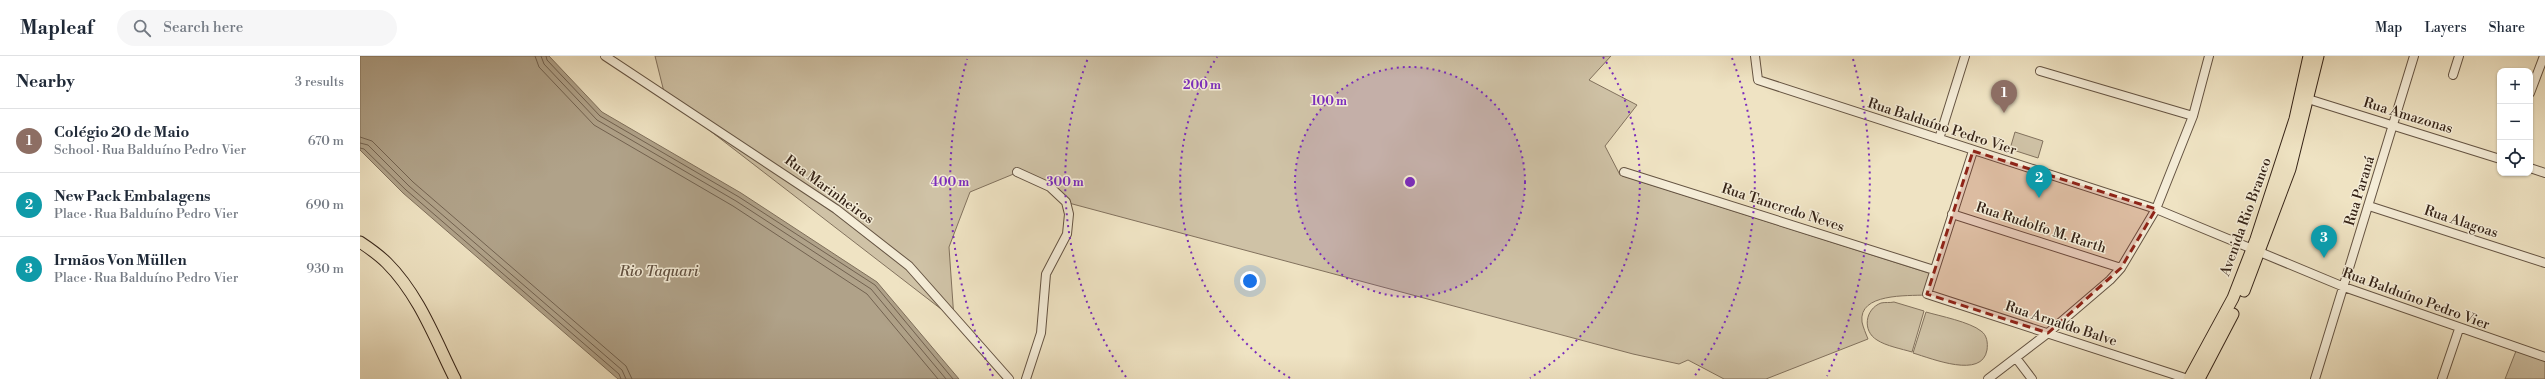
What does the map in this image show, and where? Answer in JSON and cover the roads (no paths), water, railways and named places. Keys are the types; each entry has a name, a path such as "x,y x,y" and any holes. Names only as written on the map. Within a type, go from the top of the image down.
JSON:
{"main road":[{"name":"Avenida Rio Branco","path":"2199,379 2230,321 2256,250 2290,169 2308,99 2310,56"},
{"name":"Avenida Rio Branco","path":"2188,379 2233,298 2256,250 2295,118 2310,56"},
{"path":"360,242 386,262 409,291 423,313 455,379"}],"street":[{"name":"Rua Marinheiros","path":"605,56 836,209 909,266 1009,379"},
{"name":"Rua Balduíno Pedro Vier","path":"1755,56 1758,80 1973,151 2156,209 2344,287 2459,329 2545,357"},
{"path":"1939,139 1965,56"},
{"path":"1988,379 2048,333 2121,268 2156,209 2193,116 2209,56"},
{"name":"Rua Paraná","path":"2315,379 2414,56"},
{"path":"2453,75 2459,56"},
{"path":"2533,85 2544,56"},
{"path":"2040,70 2193,116"},
{"name":"Rua Amazonas","path":"2308,99 2497,158"},
{"path":"1934,270 1973,151"},
{"path":"2533,169 2545,173"},
{"path":"1017,172 1050,187 1066,202 1069,214 1067,234 1046,274 1042,333 1026,379"},
{"name":"Rua Tancredo Neves","path":"1624,172 1934,270"},
{"name":"Rua Alagoas","path":"2369,206 2545,263"},
{"name":"Rua Rudolfo M. Rarth","path":"1952,214 2121,268"},
{"name":"Rua Arnaldo Balve","path":"1934,270 1927,294 2188,379"},
{"path":"2442,379 2459,329"},
{"path":"2016,358 2032,379"}],"water":[{"name":"Rio Taquari","path":"360,56 549,56 602,112 741,193 877,282 959,379 618,379 403,193 360,150"}],"place":[{"name":"Colégio 20 de Maio","path":"2004,113"},
{"name":"New Pack Embalagens","path":"2039,198"},
{"name":"Irmãos Von Müllen","path":"2324,258"}]}
